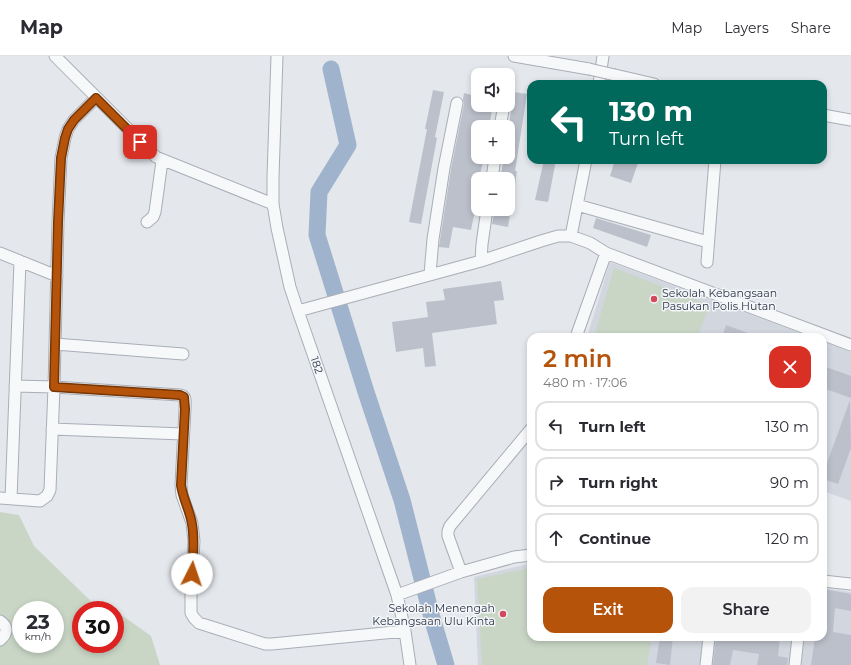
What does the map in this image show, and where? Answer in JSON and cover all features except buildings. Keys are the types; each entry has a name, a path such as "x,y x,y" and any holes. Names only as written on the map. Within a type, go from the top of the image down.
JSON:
{"street":[{"path":"55,56 151,153 162,161 273,204"},
{"name":"182","path":"277,56 273,177 273,204 277,228 290,287 398,595 410,665"},
{"path":"514,56 615,74 638,80"},
{"path":"600,80 603,56"},
{"path":"20,261 15,386 5,498 40,501 47,496 50,490 61,158 65,138 74,120 96,98"},
{"path":"430,274 434,231 444,168 457,103"},
{"path":"827,116 851,120"},
{"path":"147,222 153,217 155,212 162,161"},
{"path":"571,236 585,164"},
{"path":"707,262 715,164"},
{"path":"577,205 708,242"},
{"path":"481,261 486,216"},
{"path":"298,311 481,261 541,240 565,235 590,243 606,253 819,333"},
{"path":"0,253 57,276"},
{"path":"577,333 606,253"},
{"path":"827,336 851,345"},
{"path":"55,344 183,354"},
{"path":"15,386 180,395 185,398 181,485 182,495 192,523 194,541 191,613 199,623 264,644 405,631"},
{"path":"52,429 183,434"},
{"path":"461,572 448,536 450,526 527,434"},
{"path":"398,595 461,572 514,557 527,555"},
{"path":"827,581 851,584"},
{"path":"0,621 7,629 6,635 0,640"},
{"path":"706,665 709,641"},
{"path":"795,665 798,641"}],"shaded area":[{"name":"Sekolah Kebangsaan Pasukan Polis Hutan","path":"610,262 800,333 588,333"},
{"path":"827,343 851,352 851,501 827,492"},
{"name":"Sekolah Menengah Kebangsaan Ulu Kinta","path":"527,564 527,641 827,641 827,589 851,592 851,665 478,665 474,577"}],"green space":[{"path":"614,268 710,305 699,333 595,333"},
{"path":"0,512 19,515 34,546 91,601 72,601 72,653 124,653 124,617 151,636 160,665 0,665"},
{"path":"527,569 527,641 651,641 647,665 482,665 477,579"}],"waterway":[{"path":"331,69 348,145 319,192 317,235 366,392 402,500 432,618 446,665"}],"place":[{"name":"Sekolah Kebangsaan Pasukan Polis Hutan","path":"654,299"},
{"name":"Sekolah Menengah Kebangsaan Ulu Kinta","path":"503,614"}],"route":[{"path":"140,142 96,98 74,120 68,129 61,158 54,387 183,395 185,398 185,409 181,485 182,495 192,523 194,541 192,574"}]}
